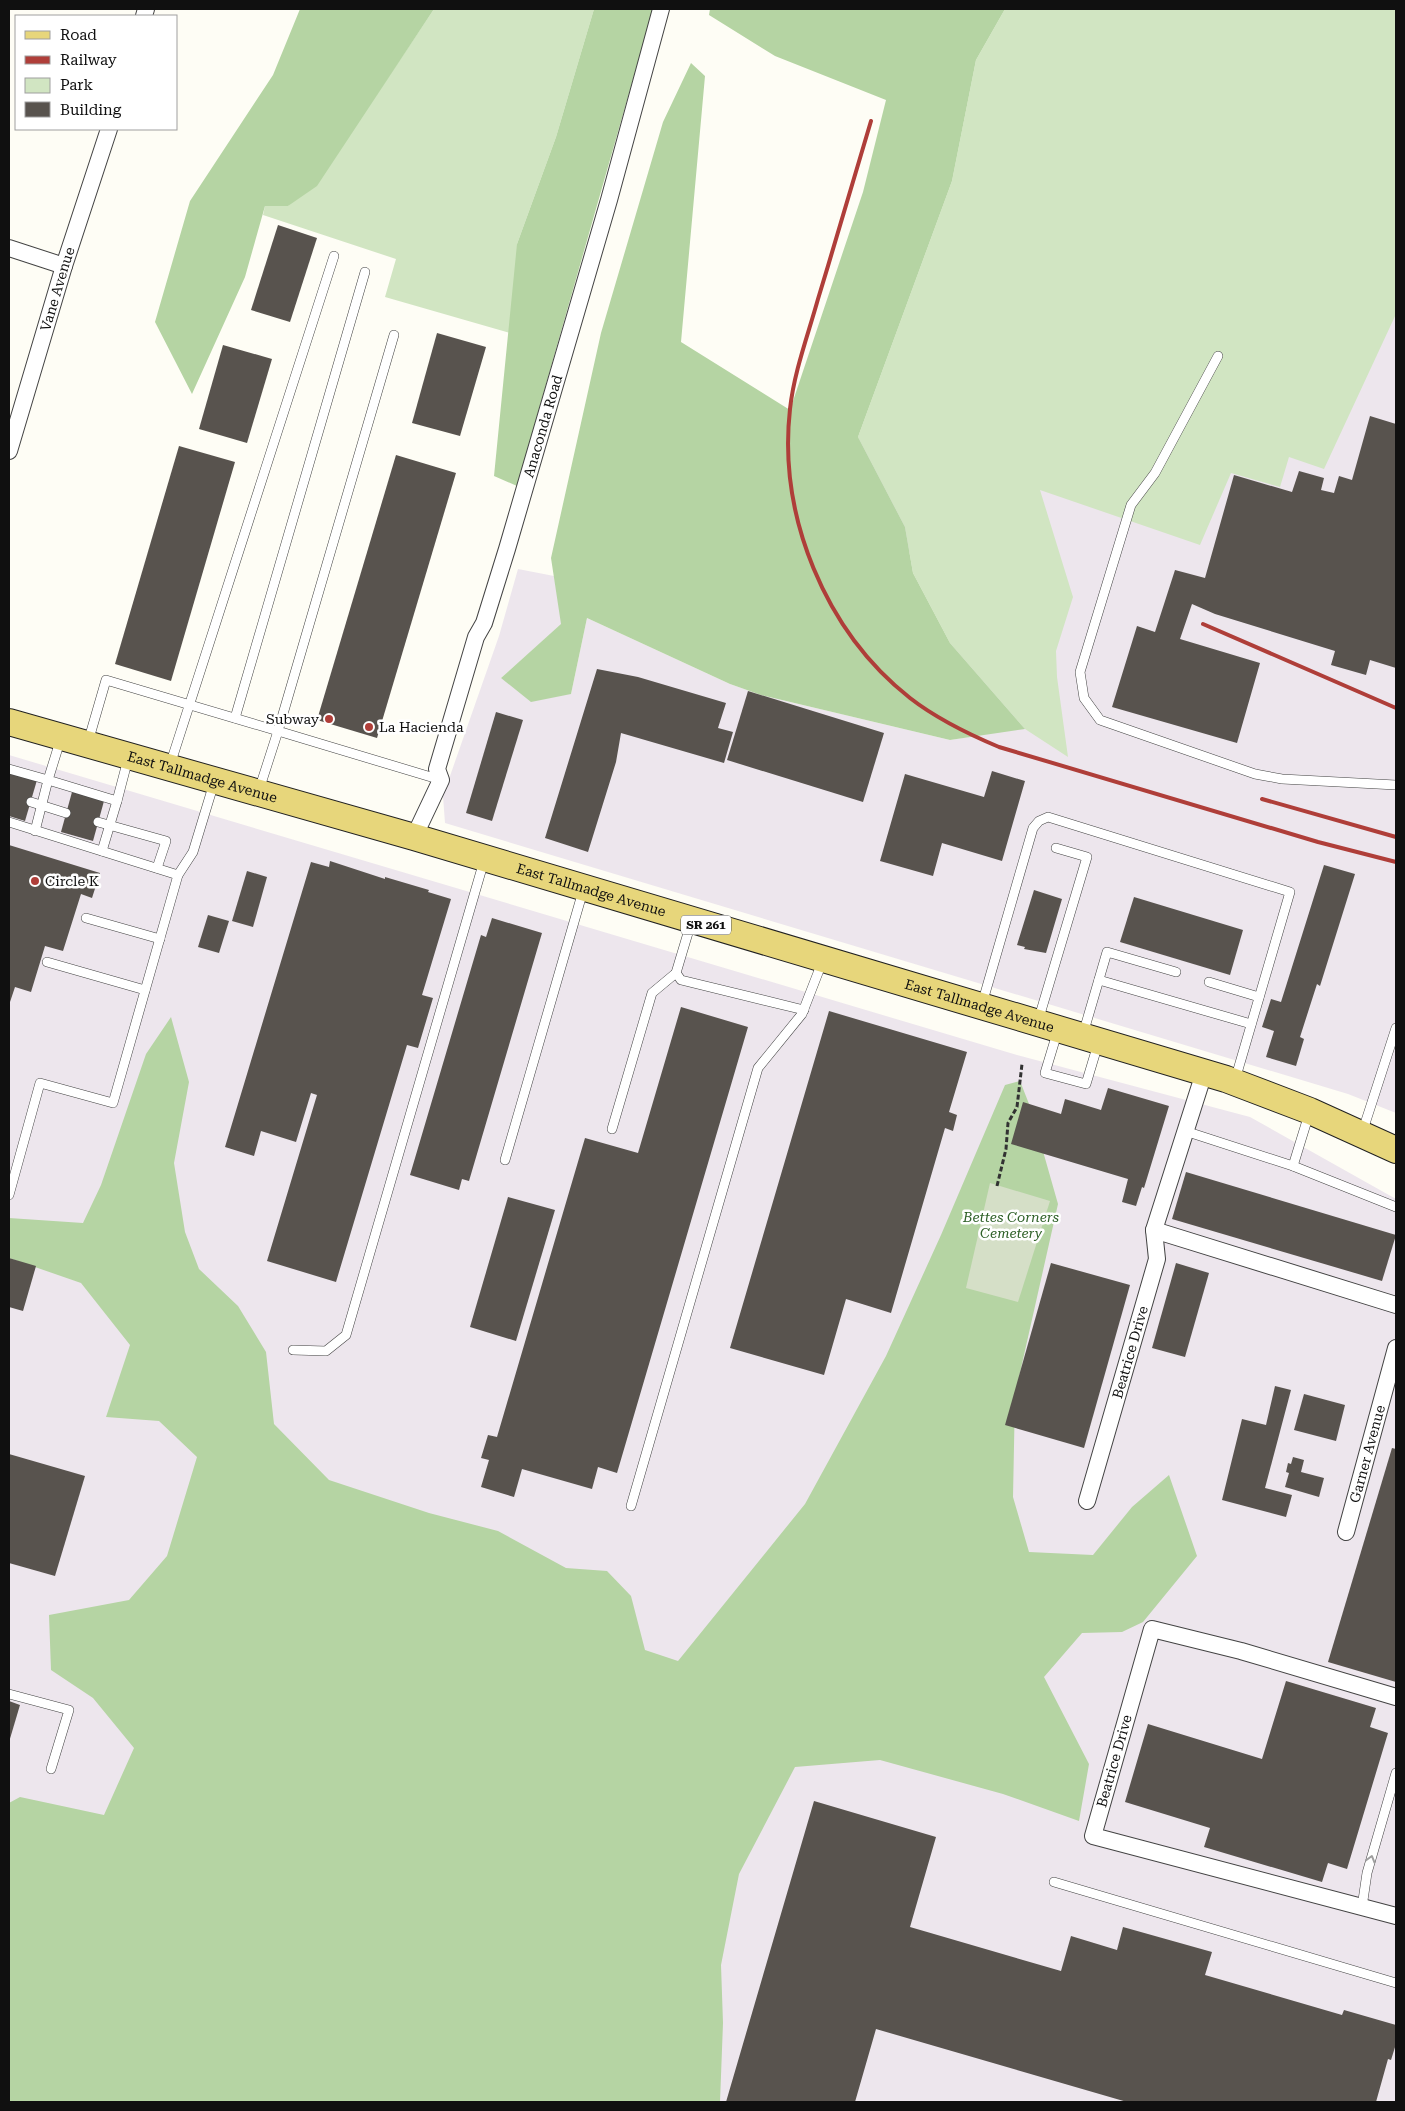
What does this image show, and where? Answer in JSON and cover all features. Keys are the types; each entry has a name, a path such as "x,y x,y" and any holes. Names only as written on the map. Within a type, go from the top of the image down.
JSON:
{"main road":[{"name":"East Tallmadge Avenue","path":"9,722 484,858 1234,1082 1310,1111 1396,1150"}],"street":[{"name":"Anaconda Road","path":"414,838 441,780 437,769 476,637 484,623 507,549 609,200 661,9"},
{"name":"Vane Avenue","path":"9,451 64,266 109,130"},
{"path":"9,248 64,266"},
{"name":"Beatrice Drive","path":"1087,1501 1156,1259 1154,1230 1204,1073"},
{"path":"1154,1230 1396,1305"},
{"name":"Garner Avenue","path":"1346,1532 1393,1370 1396,1348"},
{"name":"Beatrice Drive","path":"1396,1698 1241,1651 1152,1629 1093,1836 1396,1916"}],"lane":[{"path":"169,768 334,256"},
{"path":"235,718 365,272"},
{"path":"259,793 394,335"},
{"path":"1218,356 1155,473 1131,504 1080,672 1084,698 1100,720 1255,774 1282,779 1396,785"},
{"path":"87,744 106,680 441,780"},
{"path":"36,831 48,780 61,737"},
{"path":"102,851 129,756"},
{"path":"9,769 117,801"},
{"path":"9,1194 40,1083 113,1103 178,875 193,852 215,781"},
{"path":"31,802 66,813"},
{"path":"981,1007 1032,828 1039,821 1048,817 1290,892 1234,1082"},
{"path":"9,822 178,875"},
{"path":"98,822 166,841 157,868"},
{"path":"1056,848 1087,857 1069,1033 1086,1084 1045,1073 1069,1033 1099,980 1107,952 1176,972"},
{"path":"293,1350 326,1351 346,1335 484,858"},
{"path":"505,1160 584,888"},
{"path":"86,918 160,939"},
{"path":"612,1129 652,993 676,973 692,920"},
{"path":"631,1506 758,1068 804,1010 823,960"},
{"path":"48,962 145,990"},
{"path":"676,973 681,980 804,1010"},
{"path":"1099,980 1251,1024"},
{"path":"1209,982 1259,997"},
{"path":"1362,1133 1396,1028"},
{"path":"1293,1166 1310,1111"},
{"path":"1185,1131 1293,1166 1396,1207"},
{"path":"9,1694 69,1710 51,1769"},
{"path":"1362,1907 1367,1873 1396,1773"},
{"path":"1054,1882 1396,1983"}],"path":[{"path":"998,1186 1006,1148 1008,1123 1017,1107 1022,1064"}],"shaded area":[{"path":"1396,169 1396,1113 1348,1094 445,823 443,796 499,636 518,569 554,576 562,624 501,678 571,694 587,618 730,684 761,695 950,740 1024,728 950,643 858,437"},
{"path":"9,755 1017,1055 1250,1117 1396,1199 1396,2102 9,2102"}],"green space":[{"path":"300,9 434,9 317,186 288,206 265,206 245,277 192,394 155,322 190,201 273,75"},
{"path":"434,9 594,9 556,137 517,244 534,340 385,297 396,259 263,215 265,206 288,206 375,97"},
{"path":"594,9 653,9 517,486 494,476 517,244 556,137"},
{"path":"710,9 1005,9 976,60 952,181 858,437 905,527 913,573 950,643 1025,729 950,740 761,695 730,684 587,618 571,694 531,702 501,678 561,624 551,558 601,333 663,122 691,63 705,76 681,342 790,410 863,192 886,100 775,56 709,15"},
{"path":"1005,9 1396,9 1396,314 1324,469 1289,457 1280,487 1231,473 1200,545 1040,490 1073,597 1056,651 1057,677 1068,757 1025,729 950,643 913,573 905,527 858,437 952,181 976,60"},
{"path":"171,1017 189,1082 174,1163 185,1232 199,1269 238,1306 266,1352 274,1424 329,1480 429,1513 498,1531 566,1568 607,1571 631,1596 645,1650 678,1661 805,1504 886,1356 941,1235 1005,1085 1020,1081 1031,1109 1058,1204 1015,1395 1013,1497 1029,1552 1093,1555 1132,1507 1169,1475 1197,1556 1143,1622 1122,1632 1082,1633 1044,1677 1089,1764 1079,1821 1003,1794 880,1760 795,1767 739,1874 721,1965 723,2023 720,2102 9,2102 9,1803 20,1797 104,1815 134,1748 93,1698 51,1670 49,1615 129,1600 167,1556 197,1457 159,1421 106,1417 130,1345 81,1283 9,1258 9,1218 83,1223 101,1185 146,1054"},
{"name":"Bettes Corners Cemetery","path":"990,1183 1050,1201 1018,1302 966,1288"}],"building":[{"path":"278,225 317,238 290,322 251,310"},
{"path":"437,333 486,347 460,436 412,423"},
{"path":"223,345 272,359 247,443 199,429"},
{"path":"1370,416 1396,424 1396,668 1370,660 1366,675 1331,665 1335,651 1215,614 1192,604 1180,639 1260,663 1237,743 1112,707 1137,626 1155,632 1175,570 1205,578 1234,475 1292,492 1299,471 1324,478 1321,490 1334,493 1339,476 1352,480"},
{"path":"179,446 235,462 171,681 115,664"},
{"path":"396,455 456,473 377,738 317,720"},
{"path":"597,669 638,677 726,703 718,728 733,732 724,763 621,733 616,762 588,852 545,838"},
{"path":"748,691 884,733 863,802 727,760"},
{"path":"496,712 523,720 492,821 466,813"},
{"path":"992,771 1025,781 1002,861 942,843 933,876 880,861 905,774 984,797"},
{"path":"9,773 37,780 25,821 9,816"},
{"path":"72,792 104,801 93,841 61,832"},
{"path":"9,845 100,873 92,898 81,894 63,951 45,946 31,992 15,987 9,1005"},
{"path":"330,861 385,879 385,877 429,890 428,892 451,899 422,995 433,998 418,1048 407,1045 336,1282 267,1261 317,1095 311,1093 296,1142 261,1131 254,1156 225,1147 311,862 329,867"},
{"path":"1324,865 1355,874 1320,986 1317,984 1300,1037 1304,1039 1296,1066 1266,1057 1274,1031 1262,1027 1271,999 1281,1002"},
{"path":"247,871 267,877 253,927 232,921"},
{"path":"1034,890 1062,899 1046,953 1024,949 1025,947 1017,945"},
{"path":"1134,897 1243,930 1230,975 1120,942"},
{"path":"208,915 229,921 219,953 198,947"},
{"path":"492,918 542,933 469,1181 462,1179 459,1190 410,1175 481,935 486,937"},
{"path":"681,1007 748,1027 617,1473 598,1467 592,1489 522,1469 514,1497 481,1487 489,1460 481,1458 488,1435 497,1437 585,1138 638,1153"},
{"path":"829,1011 967,1052 949,1112 957,1115 953,1131 945,1128 891,1313 846,1299 824,1375 730,1348"},
{"path":"1108,1088 1169,1106 1144,1188 1142,1187 1136,1206 1122,1202 1128,1179 1011,1144 1023,1102 1061,1114 1065,1099 1101,1110"},
{"path":"1186,1172 1396,1235 1382,1281 1172,1219"},
{"path":"508,1197 555,1210 516,1341 470,1327"},
{"path":"9,1258 36,1266 23,1311 9,1307"},
{"path":"1051,1263 1130,1285 1084,1448 1005,1425"},
{"path":"1176,1263 1209,1273 1185,1357 1152,1348"},
{"path":"1275,1386 1291,1390 1265,1488 1292,1495 1286,1517 1222,1500 1242,1419 1266,1425"},
{"path":"1304,1394 1345,1405 1336,1441 1294,1430"},
{"path":"1392,1448 1396,1449 1396,1682 1328,1662"},
{"path":"9,1454 85,1476 55,1576 9,1563"},
{"path":"1293,1457 1304,1460 1301,1472 1324,1478 1319,1497 1285,1487 1289,1473 1286,1472 1288,1463 1291,1464"},
{"path":"1286,1681 1376,1708 1370,1727 1388,1733 1347,1869 1328,1863 1322,1882 1204,1847 1210,1828 1125,1802 1148,1724 1262,1759"},
{"path":"9,1701 20,1705 9,1742"},
{"path":"814,1801 936,1837 910,1927 1061,1971 1071,1936 1117,1950 1123,1927 1212,1952 1205,1975 1342,2015 1344,2010 1396,2025 1396,2044 1391,2060 1388,2059 1376,2102 1127,2102 876,2029 855,2102 726,2102"}],"railway":[{"path":"871,121 798,367 790,409 788,449 792,490 800,530 814,568 832,605 854,640 880,671 910,698 953,726 999,747 1318,842 1396,862"},
{"path":"1203,624 1396,708"},
{"path":"1262,799 1396,837"}],"place":[{"name":"Subway","path":"329,719"},
{"name":"La Hacienda","path":"369,727"},
{"name":"Circle K","path":"35,881"}]}
